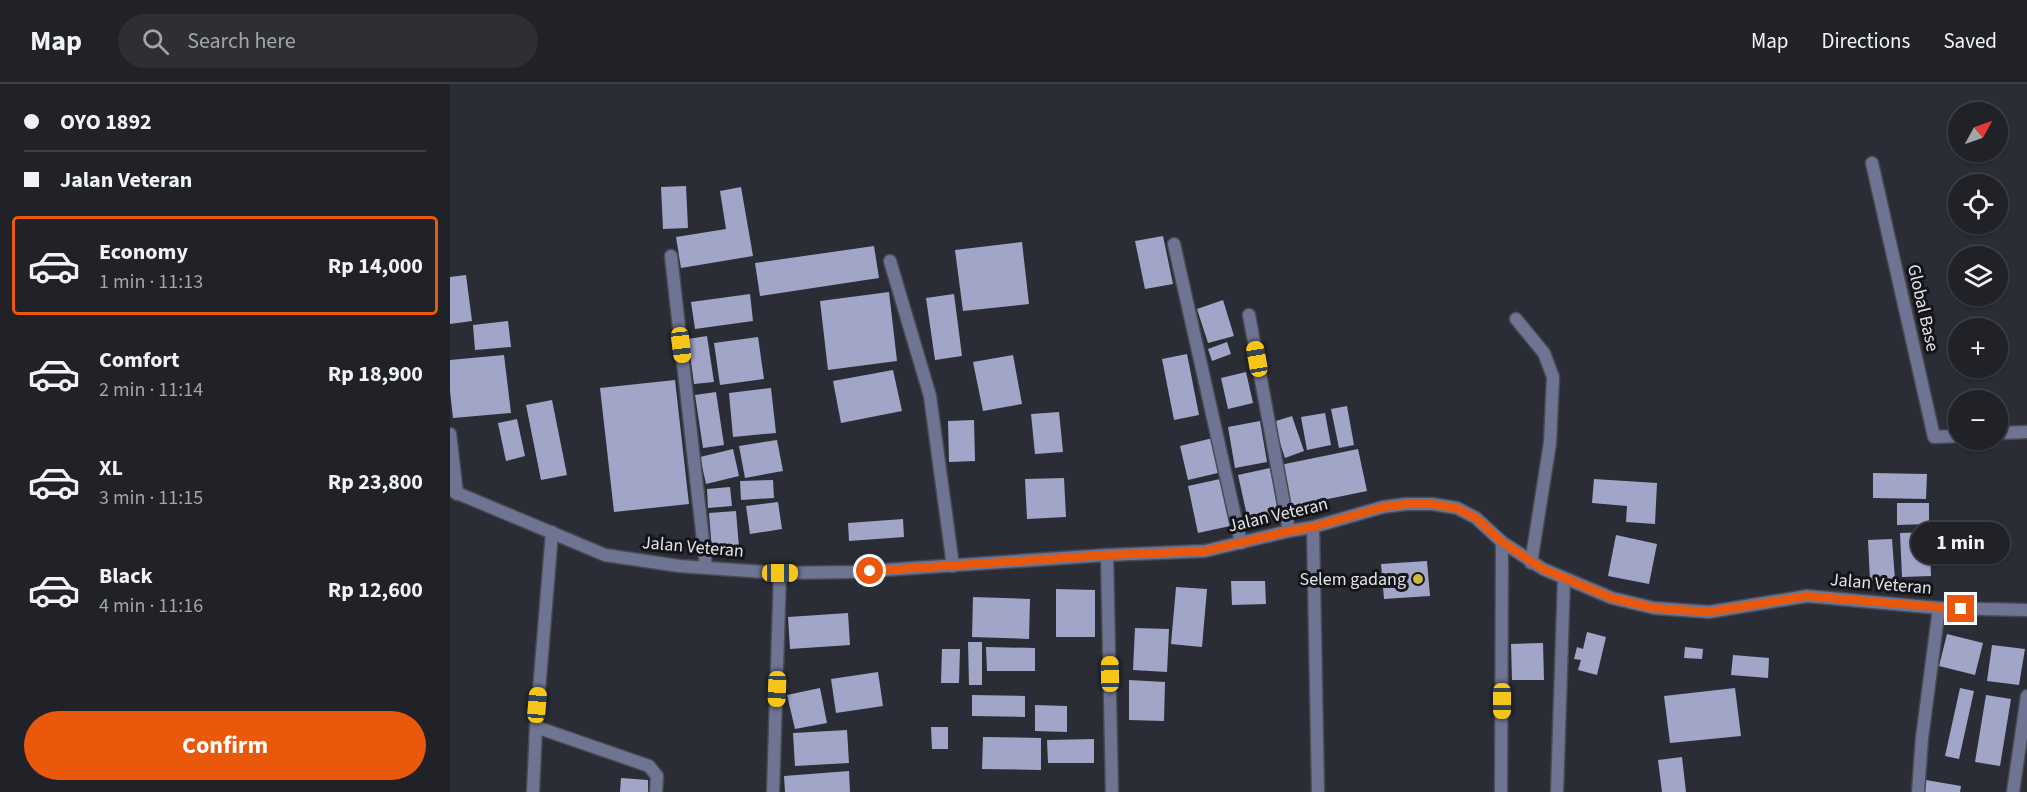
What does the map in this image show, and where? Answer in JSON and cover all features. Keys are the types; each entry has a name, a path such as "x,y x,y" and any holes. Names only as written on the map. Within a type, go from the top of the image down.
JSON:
{"street":[{"name":"Global Base","path":"1872,163 1934,437 1948,436"},
{"path":"1174,244 1241,543"},
{"path":"671,256 706,567"},
{"path":"890,261 930,396 953,566"},
{"path":"1249,315 1289,531"},
{"path":"1516,319 1544,353 1552,377 1550,443 1531,562"},
{"path":"2008,433 2027,432"},
{"path":"450,434 454,492"},
{"name":"Jalan Veteran","path":"454,492 605,555 644,562 780,573 854,573 1107,555 1205,551 1313,527 1383,507 1432,504 1456,508 1476,518 1502,542 1531,562 1563,578 1612,598 1654,608 1709,612 1807,596 1939,608 2027,610"},
{"path":"1313,527 1318,792"},
{"path":"533,792 552,532"},
{"path":"1501,792 1502,542"},
{"path":"1107,555 1112,792"},
{"path":"773,792 780,573"},
{"path":"1557,792 1563,578"},
{"path":"1918,792 1922,738 1939,608"},
{"path":"2013,792 2027,696"},
{"path":"536,727 649,766 657,776 656,792"}],"building":[{"path":"686,186 688,228 663,229 661,187"},
{"path":"741,187 753,256 681,268 676,237 726,229 720,191"},
{"path":"1163,236 1173,284 1145,289 1135,241"},
{"path":"1022,242 1029,304 963,311 955,250"},
{"path":"874,246 879,278 760,296 755,263"},
{"path":"466,275 472,321 450,324 450,277"},
{"path":"889,292 897,361 828,370 820,301"},
{"path":"750,294 753,321 695,329 691,302"},
{"path":"954,294 962,356 935,360 926,298"},
{"path":"1223,300 1234,336 1208,343 1197,309"},
{"path":"508,321 511,347 475,350 473,325"},
{"path":"707,336 714,382 694,384 688,339"},
{"path":"758,337 764,379 720,385 714,343"},
{"path":"1227,342 1231,354 1212,361 1208,349"},
{"path":"1187,354 1199,415 1174,420 1162,359"},
{"path":"504,355 511,413 453,418 450,360"},
{"path":"1013,355 1022,404 983,411 973,362"},
{"path":"893,370 902,411 841,423 833,381"},
{"path":"1246,372 1253,403 1228,409 1221,378"},
{"path":"675,380 689,504 614,512 600,388"},
{"path":"771,388 776,433 733,437 729,393"},
{"path":"716,392 724,445 703,448 695,395"},
{"path":"552,400 567,475 541,480 526,405"},
{"path":"1347,406 1354,445 1339,448 1331,409"},
{"path":"1059,412 1063,452 1035,454 1031,414"},
{"path":"1325,413 1331,445 1307,450 1301,417"},
{"path":"1292,416 1304,451 1285,458 1273,422"},
{"path":"517,419 525,456 506,461 498,423"},
{"path":"974,420 975,461 949,462 948,421"},
{"path":"1260,421 1267,462 1235,468 1228,427"},
{"path":"1213,438 1222,472 1188,480 1180,446"},
{"path":"777,440 783,471 745,478 739,446"},
{"path":"733,449 739,476 706,484 700,457"},
{"path":"1358,449 1367,491 1289,507 1280,465"},
{"path":"1270,468 1279,514 1248,520 1238,475"},
{"path":"1873,473 1927,474 1926,499 1873,498"},
{"path":"1064,478 1066,517 1027,519 1025,479"},
{"path":"1220,479 1230,526 1198,533 1188,486"},
{"path":"1594,479 1657,483 1655,524 1626,522 1627,506 1592,503"},
{"path":"773,480 774,498 741,500 740,481"},
{"path":"730,487 732,506 708,508 707,489"},
{"path":"778,502 782,529 750,534 746,506"},
{"path":"1897,503 1929,503 1929,524 1897,525"},
{"path":"736,511 739,548 712,551 709,513"},
{"path":"903,519 904,537 849,541 848,523"},
{"path":"1929,532 1931,576 1902,577 1900,533"},
{"path":"1616,535 1657,544 1649,584 1608,576"},
{"path":"1892,539 1895,580 1870,581 1868,540"},
{"path":"1427,561 1430,596 1384,599 1381,564"},
{"path":"1231,581 1265,581 1266,604 1232,605"},
{"path":"1176,587 1207,589 1202,647 1171,644"},
{"path":"1056,589 1095,590 1095,637 1056,637"},
{"path":"973,597 1030,599 1029,639 972,637"},
{"path":"848,613 850,645 790,649 788,617"},
{"path":"1135,628 1169,629 1167,672 1133,670"},
{"path":"1587,632 1606,637 1597,675 1578,670 1581,660 1574,659 1577,647 1583,649"},
{"path":"1947,634 1983,643 1975,675 1939,666"},
{"path":"968,642 982,642 982,685 969,685"},
{"path":"1543,643 1544,680 1512,680 1511,644"},
{"path":"1992,645 2025,649 2019,685 1987,681"},
{"path":"986,647 1035,648 1035,671 987,671"},
{"path":"1685,647 1703,649 1702,659 1684,658"},
{"path":"942,649 960,649 959,683 941,683"},
{"path":"1733,655 1769,658 1768,678 1731,675"},
{"path":"878,672 883,706 836,713 831,679"},
{"path":"1129,680 1165,682 1164,721 1129,720"},
{"path":"820,688 827,723 795,729 787,695"},
{"path":"1735,688 1741,736 1670,743 1664,696"},
{"path":"1960,688 1974,691 1959,759 1945,756"},
{"path":"972,695 1025,696 1025,717 972,716"},
{"path":"1986,695 2011,699 2000,766 1975,762"},
{"path":"1035,705 1067,706 1067,732 1035,731"},
{"path":"931,727 948,727 948,749 932,749"},
{"path":"847,730 849,763 795,766 793,733"},
{"path":"983,737 1041,738 1041,770 982,769"},
{"path":"1094,739 1094,763 1048,763 1047,740"},
{"path":"1682,757 1686,792 1662,792 1658,760"},
{"path":"849,771 850,792 785,792 784,776"},
{"path":"621,778 648,780 648,792 620,792"},
{"path":"1926,780 1961,786 1960,792 1924,792"}],"place":[{"name":"Selem gadang","path":"1418,579"}],"route":[{"path":"870,571 1107,555 1205,551 1313,527 1383,507 1432,504 1456,508 1476,518 1502,542 1543,569 1612,598 1654,608 1709,612 1807,596 1961,609"}]}
